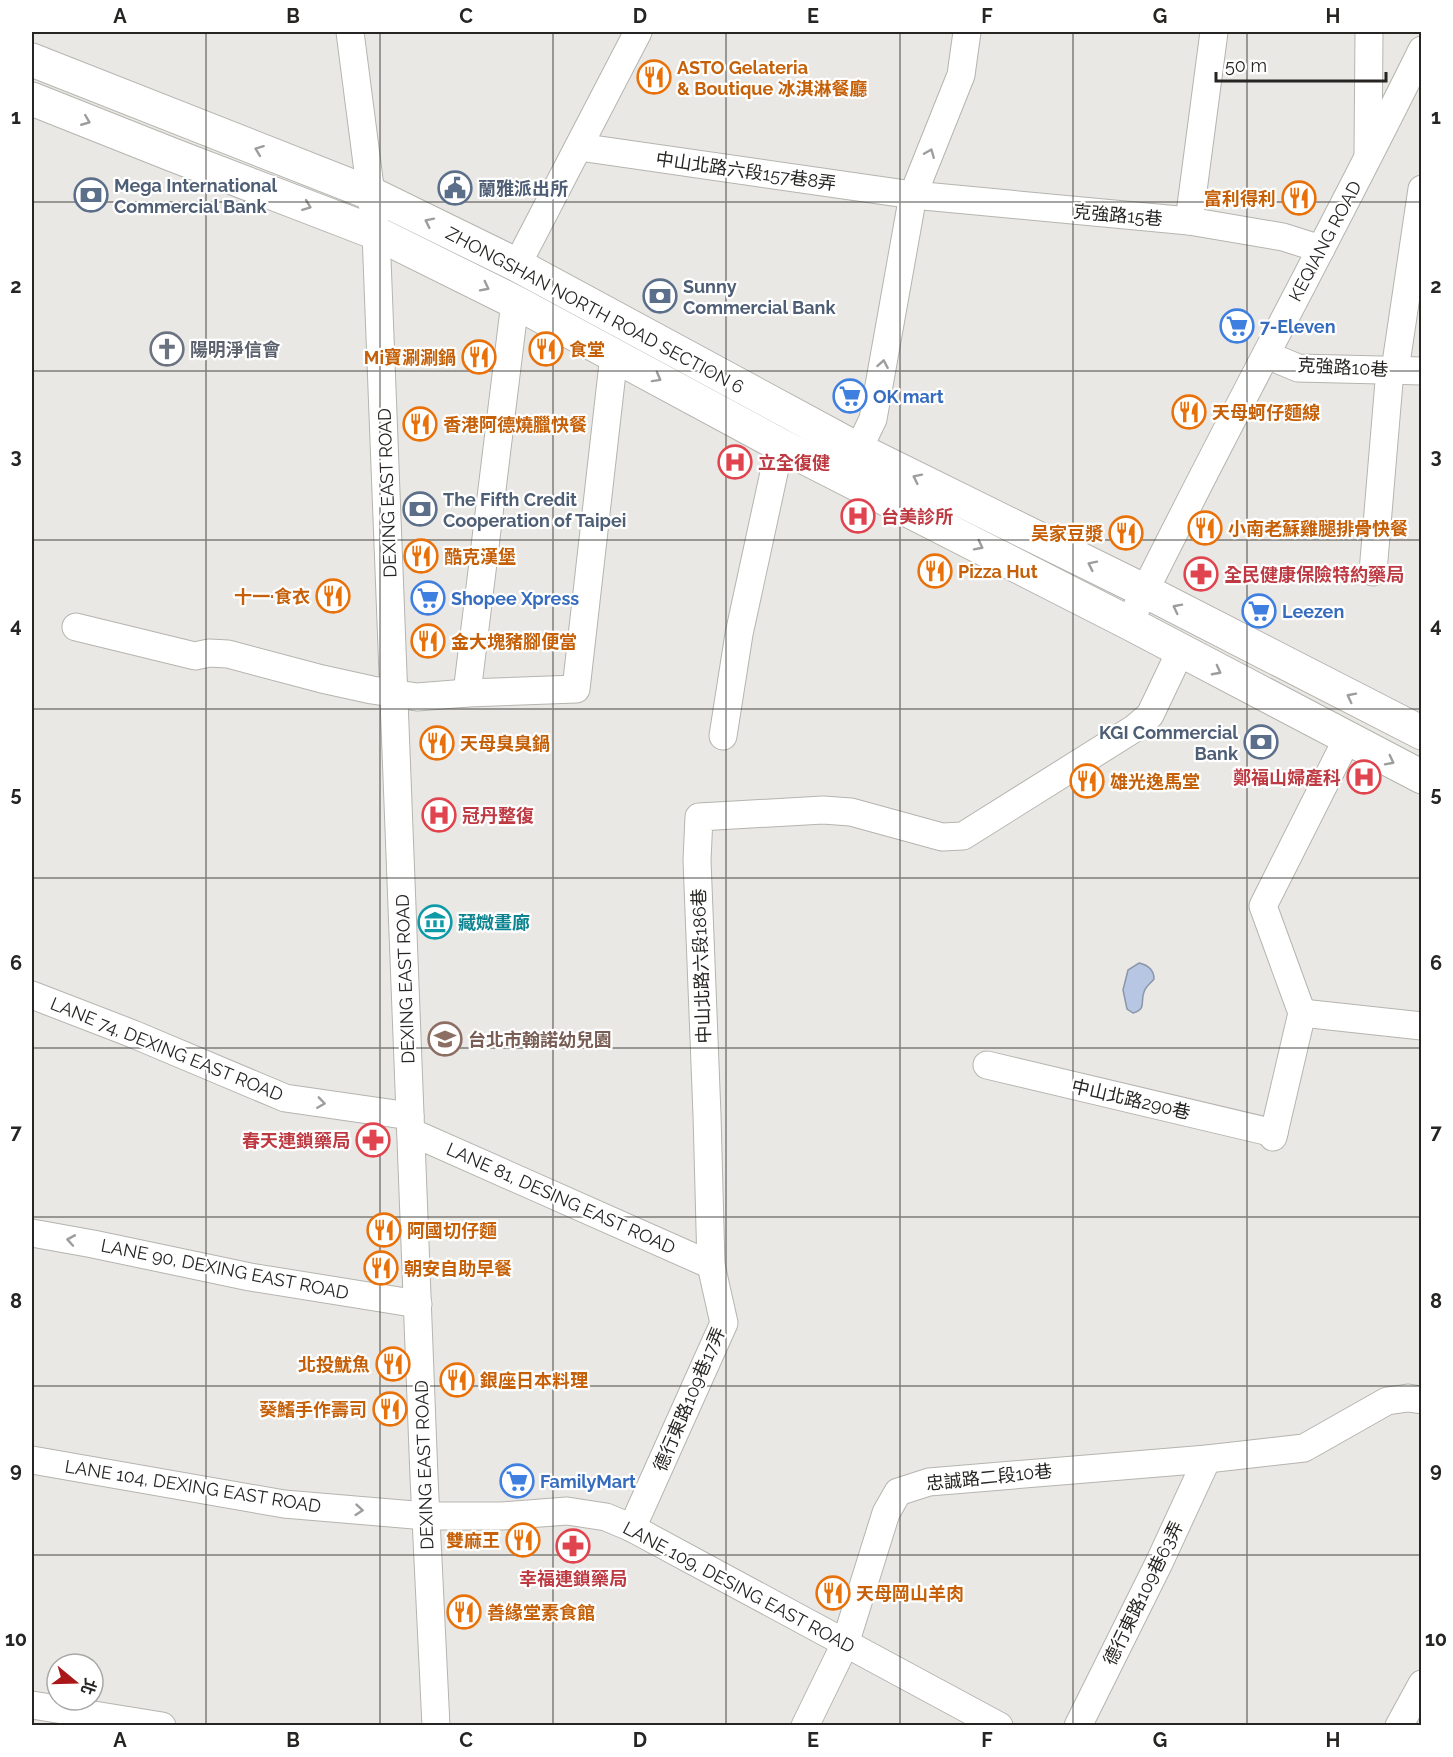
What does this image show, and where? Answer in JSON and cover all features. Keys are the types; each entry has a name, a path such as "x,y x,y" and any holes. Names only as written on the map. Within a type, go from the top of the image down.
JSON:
{"main road":[{"name":"ZHONGSHAN NORTH ROAD SECTION 6","path":"32,60 372,194 517,265 851,464 1129,623"},
{"name":"ZHONGSHAN NORTH ROAD SECTION 6","path":"32,99 376,232 515,302 780,445 851,464 1144,591"},
{"path":"1144,591 1422,733"},
{"path":"1129,623 1180,652 1422,777"}],"street":[{"path":"350,32 376,232"},
{"path":"517,265 638,32"},
{"path":"851,464 873,418 913,195 961,75 967,32"},
{"path":"1189,221 1214,32"},
{"path":"1368,160 1369,32"},
{"name":"KEQIANG ROAD","path":"1144,591 1368,160 1422,50"},
{"name":"中山北路六段157巷8弄","path":"579,147 913,195"},
{"path":"1373,572 1392,370 1422,189"},
{"name":"克強路15巷","path":"913,195 1189,221 1283,237 1321,249"},
{"name":"DEXING EAST ROAD","path":"376,232 436,1725"},
{"path":"467,693 515,302"},
{"path":"76,627 195,656 209,653 228,654 322,679 417,697 576,689 614,355"},
{"name":"克強路10巷","path":"1267,355 1299,368 1422,371"},
{"path":"723,736 739,634 780,445"},
{"path":"1129,623 1144,591"},
{"name":"中山北路六段186巷","path":"711,1265 708,1116 697,860 699,817 823,810 851,812 942,837 963,836 1136,728 1149,715 1180,652"},
{"path":"1347,739 1263,906 1302,1013 1422,1026"},
{"name":"LANE 74, DEXING EAST ROAD","path":"32,995 133,1034 285,1098 411,1124"},
{"name":"中山北路290巷","path":"987,1065 1274,1135 1302,1013"},
{"name":"LANE 81, DESING EAST ROAD","path":"411,1124 711,1265"},
{"name":"LANE 90, DEXING EAST ROAD","path":"32,1233 250,1277 418,1304"},
{"name":"德行東路109巷17弄","path":"632,1528 724,1323 711,1265"},
{"path":"1207,1459 1304,1448 1387,1401 1408,1398 1422,1400"},
{"name":"忠誠路二段10巷","path":"845,1644 886,1513 898,1492 929,1482 1207,1459"},
{"name":"德行東路109巷63弄","path":"1078,1725 1159,1563 1207,1459"},
{"name":"LANE 104, DEXING EAST ROAD","path":"32,1460 284,1504 426,1516"},
{"name":"LANE 109, DESING EAST ROAD","path":"426,1516 502,1516 567,1511 606,1518 632,1528 999,1725"},
{"path":"805,1725 845,1644"},
{"path":"1399,1725 1422,1684"},
{"path":"32,1705 162,1725"}],"water":[{"path":"1139,963 1150,968 1154,979 1145,990 1142,1007 1133,1013 1127,1009 1123,990 1128,970"}],"place":[{"name":"ASTO Gelateria & Boutique 冰淇淋餐廳","path":"654,77"},
{"name":"蘭雅派出所","path":"455,188"},
{"name":"Mega International Commercial Bank","path":"91,195"},
{"name":"富利得利","path":"1299,198"},
{"name":"Sunny Commercial Bank","path":"660,296"},
{"name":"7-Eleven","path":"1237,326"},
{"name":"陽明淨信會","path":"167,349"},
{"name":"食堂","path":"546,349"},
{"name":"Mi寶涮涮鍋","path":"479,357"},
{"name":"OK mart","path":"850,396"},
{"name":"天母蚵仔麵線","path":"1189,412"},
{"name":"香港阿德燒臘快餐","path":"420,424"},
{"name":"立全復健","path":"735,462"},
{"name":"The Fifth Credit Cooperation of Taipei","path":"420,509"},
{"name":"台美診所","path":"858,516"},
{"name":"小南老蘇雞腿排骨快餐","path":"1205,528"},
{"name":"吴家豆漿","path":"1126,533"},
{"name":"酷克漢堡","path":"421,556"},
{"name":"Pizza Hut","path":"935,571"},
{"name":"全民健康保險特約藥局","path":"1201,574"},
{"name":"十一·食衣","path":"333,596"},
{"name":"Shopee Xpress","path":"428,598"},
{"name":"Leezen","path":"1259,611"},
{"name":"金大塊豬腳便當","path":"428,641"},
{"name":"KGI Commercial Bank","path":"1261,742"},
{"name":"天母臭臭鍋","path":"437,743"},
{"name":"鄭福山婦產科","path":"1364,777"},
{"name":"雄光逸馬堂","path":"1087,781"},
{"name":"冠丹整復","path":"439,815"},
{"name":"藏媺畫廊","path":"435,922"},
{"name":"台北市翰諾幼兒園","path":"445,1039"},
{"name":"春天連鎖藥局","path":"373,1140"},
{"name":"阿國切仔麵","path":"384,1230"},
{"name":"朝安自助早餐","path":"381,1268"},
{"name":"北投魷魚","path":"393,1364"},
{"name":"銀座日本料理","path":"457,1380"},
{"name":"葵鰭手作壽司","path":"390,1409"},
{"name":"FamilyMart","path":"517,1481"},
{"name":"雙麻王","path":"523,1540"},
{"name":"幸福連鎖藥局","path":"573,1546"},
{"name":"天母岡山羊肉","path":"833,1593"},
{"name":"善緣堂素食館","path":"464,1612"}]}
